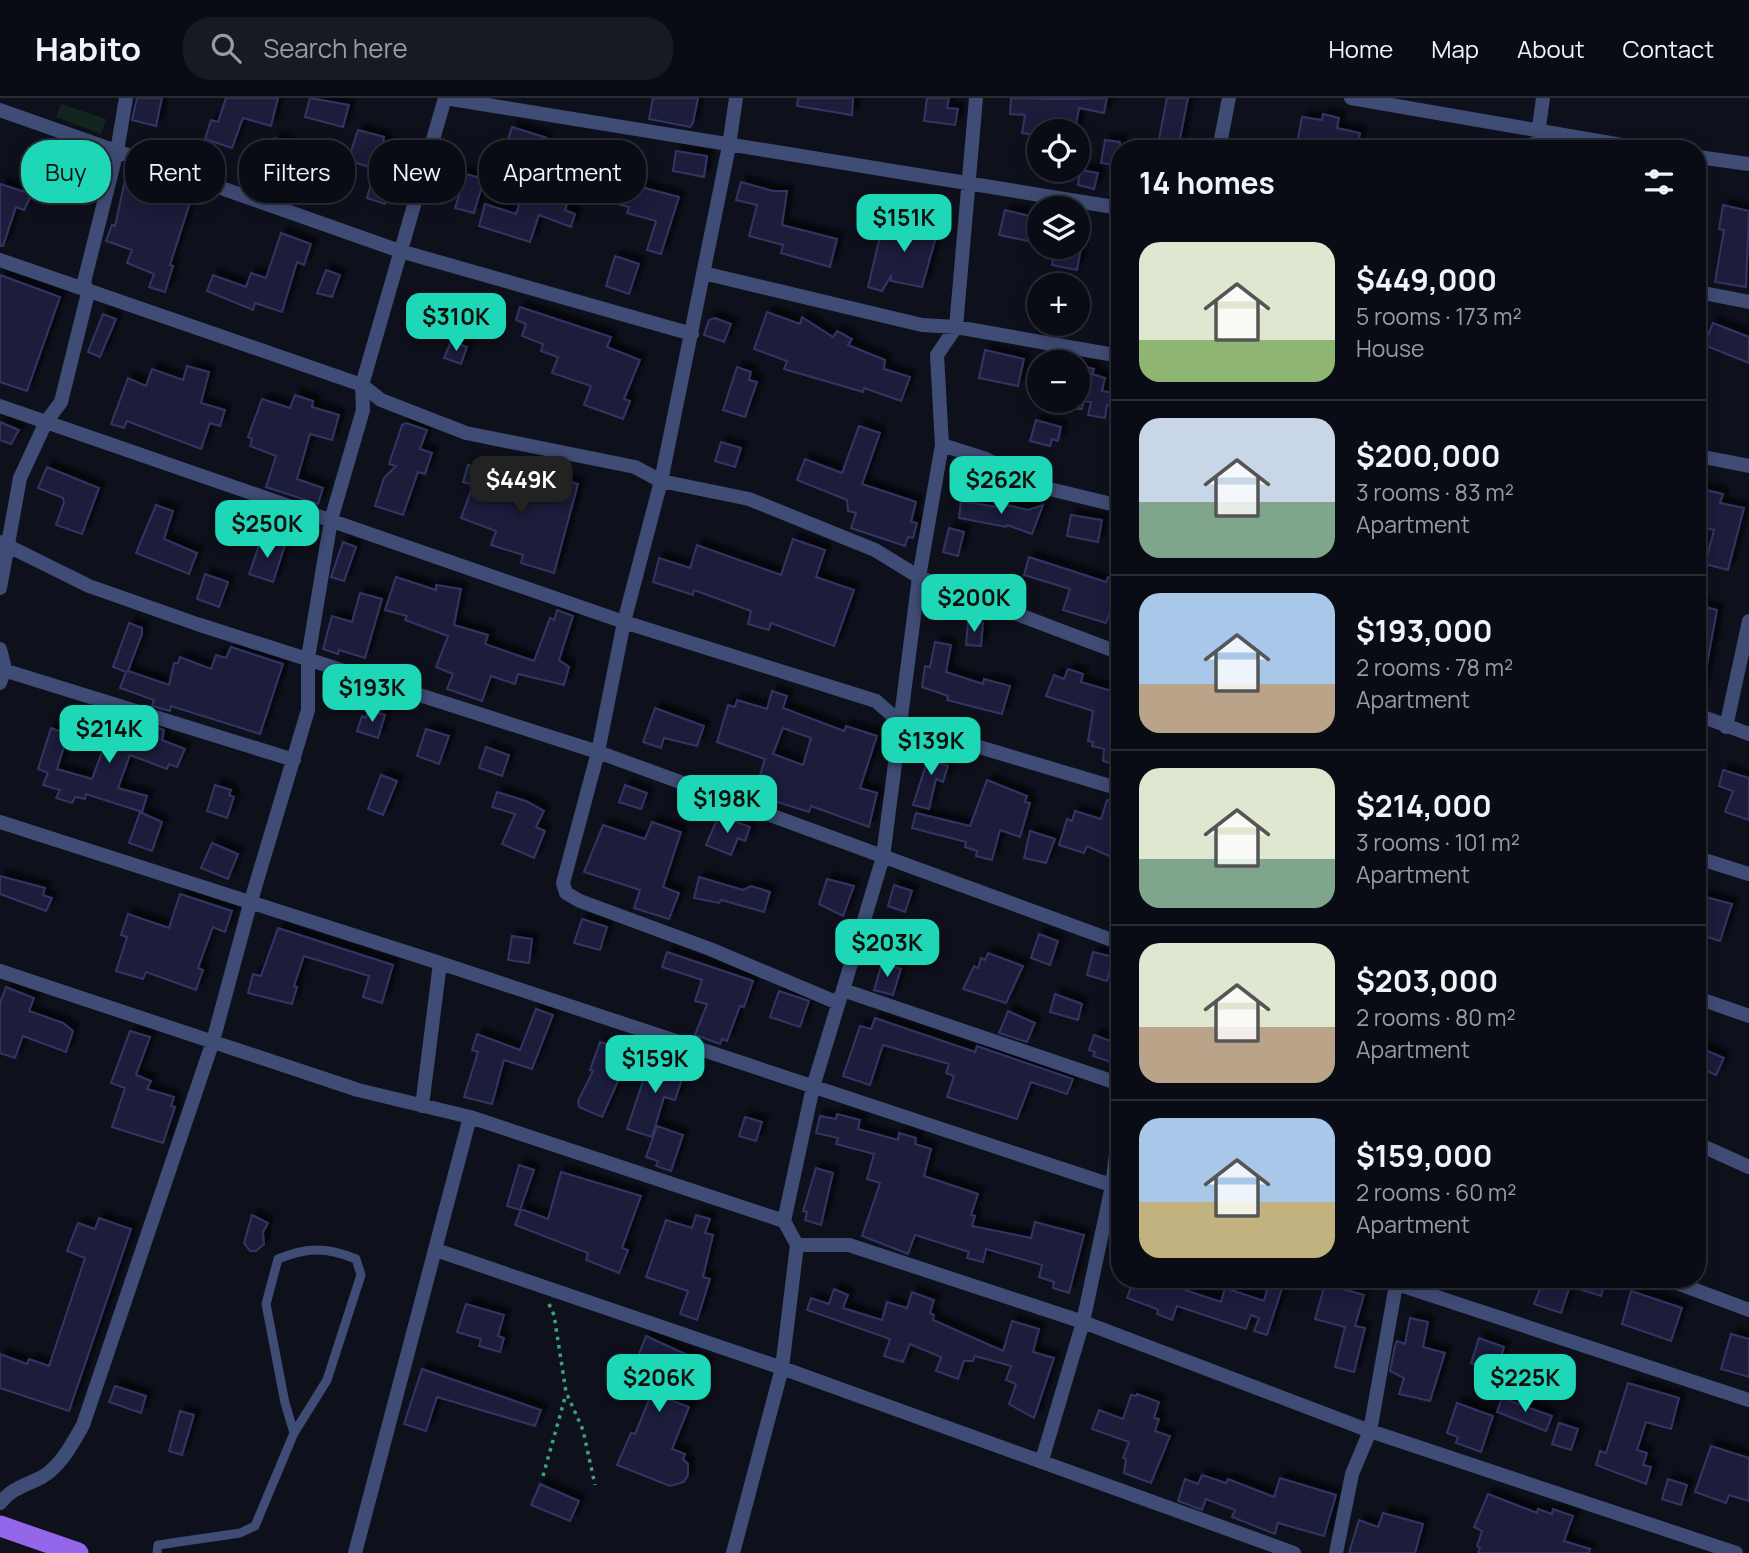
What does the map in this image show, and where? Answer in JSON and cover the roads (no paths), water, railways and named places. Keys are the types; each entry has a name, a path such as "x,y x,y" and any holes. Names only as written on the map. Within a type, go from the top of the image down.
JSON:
{"main road":[{"path":"0,1526 79,1553"}],"street":[{"path":"0,588 5,543 20,478 46,422 61,402 88,293 84,282 117,151 126,98"},
{"path":"0,1503 14,1488 44,1476 66,1454 83,1425 213,1041 250,904 308,710 308,658 331,520 363,410 362,385 445,98 1111,207"},
{"path":"736,98 729,146 661,481 624,622 598,752 564,883 566,893 841,997 1111,1081"},
{"path":"733,1553 782,1368 797,1245 784,1221 813,1087 883,857 919,577 942,445 937,355 956,327 976,98"},
{"path":"1221,140 1229,98"},
{"path":"1351,98 1589,140"},
{"path":"1538,140 1543,98"},
{"path":"0,110 400,251 692,334"},
{"path":"1706,158 1749,164"},
{"path":"0,260 88,293 362,385 381,400 466,433 635,467 661,481 749,499 874,550 919,577 1111,650"},
{"path":"704,273 922,325 956,327 1111,354"},
{"path":"1706,294 1749,302"},
{"path":"0,406 624,622 876,702 902,724 1111,786"},
{"path":"942,445 986,459 1037,485 1111,504"},
{"path":"1706,458 1749,466"},
{"path":"5,543 89,586 598,752 1111,940"},
{"path":"1726,727 1749,621"},
{"path":"0,649 2,674 294,760"},
{"path":"1706,718 1749,734"},
{"path":"0,822 250,904 440,962 1111,1185"},
{"path":"1706,861 1749,874"},
{"path":"422,1106 440,962"},
{"path":"0,971 358,1090 470,1117 784,1221"},
{"path":"1706,1001 1749,1016"},
{"path":"355,1553 470,1117"},
{"path":"1706,1148 1749,1167"},
{"path":"1042,1460 1083,1322 1111,1207"},
{"path":"797,1245 849,1245 1083,1322 1370,1430 1736,1553"},
{"path":"436,1250 782,1368 1294,1553"},
{"path":"1336,1553 1352,1474 1370,1430 1391,1288"},
{"path":"1413,1288 1749,1400"},
{"path":"1690,1288 1749,1310"}],"lane":[{"path":"157,1553 158,1545 240,1533 255,1526 294,1433 327,1380 361,1275 356,1259 331,1249 300,1250 278,1259 267,1304 285,1403 294,1433"}]}
